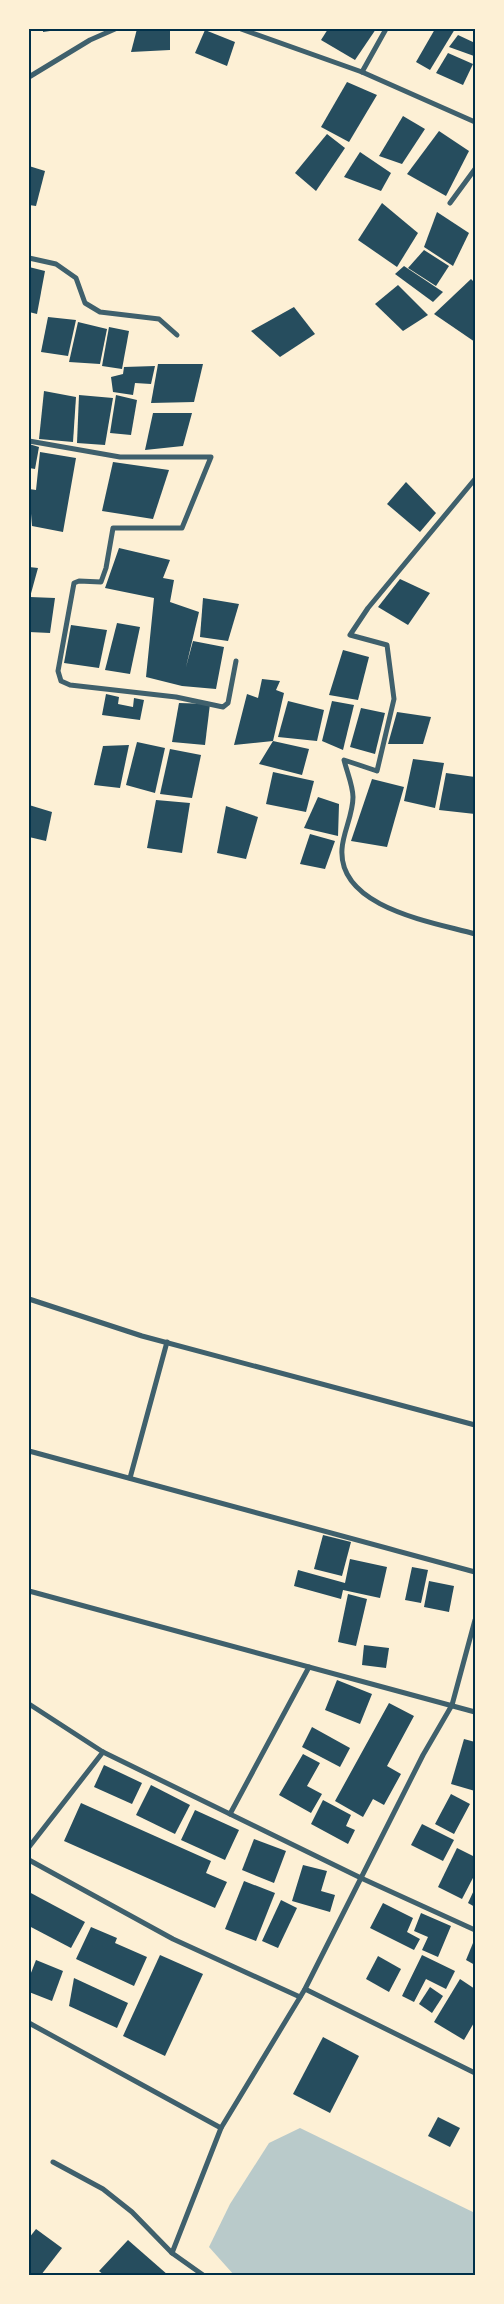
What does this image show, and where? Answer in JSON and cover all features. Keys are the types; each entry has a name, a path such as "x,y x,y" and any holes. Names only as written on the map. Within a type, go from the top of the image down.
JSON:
{"street":[{"path":"29,77 90,40 115,29"},
{"path":"240,29 362,72 475,122"},
{"path":"362,72 386,29"},
{"path":"450,203 475,170"},
{"path":"29,258 56,264 76,278 85,303 100,312 159,319 177,336"},
{"path":"29,441 120,457 211,457 182,528 113,528 106,568 101,582 79,581 74,583 58,671 61,681 70,685 185,699 223,707 228,703 236,661"},
{"path":"475,479 368,608 350,635 387,645 394,698 377,771 344,760 353,797 342,849 342,865 353,883 367,898 398,912 475,934"},
{"path":"29,1298 167,1342 475,1425"},
{"path":"130,1478 167,1342"},
{"path":"29,1451 475,1572"},
{"path":"29,1591 475,1712"},
{"path":"172,2254 221,2128 305,1989 423,1755 452,1705 475,1620"},
{"path":"230,1814 309,1667"},
{"path":"29,1704 103,1752 361,1878 475,1930"},
{"path":"29,1847 103,1752"},
{"path":"29,1860 173,1939 300,1998"},
{"path":"305,1989 475,2073"},
{"path":"29,2023 221,2128"},
{"path":"53,2162 103,2189 132,2212 172,2254 203,2275"}],"shaded area":[{"path":"300,2128 475,2213 475,2275 234,2275 209,2247 230,2204 269,2143"}],"building":[{"path":"43,29 56,29 57,30 43,32"},
{"path":"137,29 170,29 170,50 131,52"},
{"path":"328,29 376,29 355,60 321,40"},
{"path":"435,29 455,29 430,70 416,62"},
{"path":"205,30 235,42 227,66 195,53"},
{"path":"458,35 475,43 474,56 449,47"},
{"path":"448,53 473,64 463,85 436,73"},
{"path":"347,82 377,95 349,142 321,127"},
{"path":"403,116 425,129 402,164 379,156"},
{"path":"439,131 469,151 446,196 407,174"},
{"path":"327,134 345,148 316,191 295,173"},
{"path":"360,152 391,173 381,191 344,177"},
{"path":"29,166 45,171 36,206 29,205"},
{"path":"382,203 418,233 397,267 358,240"},
{"path":"437,212 469,233 453,266 424,247"},
{"path":"424,250 449,266 436,286 408,268"},
{"path":"404,266 443,292 433,302 395,274"},
{"path":"29,267 45,271 37,314 29,312"},
{"path":"471,279 475,283 475,342 434,314"},
{"path":"398,285 428,315 403,331 375,304"},
{"path":"294,307 315,334 280,357 251,331"},
{"path":"48,317 76,320 68,356 41,352"},
{"path":"78,322 107,329 100,364 69,362"},
{"path":"109,327 129,331 122,369 102,366"},
{"path":"158,364 203,364 194,402 151,403"},
{"path":"155,366 151,384 135,383 133,395 113,392 111,377 123,374 124,367"},
{"path":"44,391 76,397 73,442 39,439"},
{"path":"79,395 113,398 105,445 77,443"},
{"path":"116,395 137,400 131,435 110,433"},
{"path":"153,413 192,413 183,446 145,450"},
{"path":"29,444 39,447 35,469 29,468"},
{"path":"40,452 76,458 63,532 32,526 29,489 36,490"},
{"path":"113,462 169,470 153,519 102,511"},
{"path":"406,482 436,513 420,532 387,504"},
{"path":"119,548 170,560 163,578 174,580 170,602 199,612 186,667 193,641 224,647 216,689 182,686 146,677 154,598 105,588"},
{"path":"29,567 38,568 30,597 55,598 50,633 29,632"},
{"path":"400,579 430,593 408,625 378,607"},
{"path":"203,598 239,604 228,641 200,637"},
{"path":"117,623 140,627 130,674 105,670"},
{"path":"71,625 107,630 99,668 64,663"},
{"path":"343,650 369,657 358,700 329,695"},
{"path":"262,679 280,681 276,690 284,693 273,741 234,745 247,694 258,698"},
{"path":"106,694 119,697 118,704 133,707 134,698 144,700 140,720 102,715"},
{"path":"288,701 324,710 317,741 278,737"},
{"path":"332,701 354,705 343,750 322,741"},
{"path":"179,703 210,704 205,745 172,742"},
{"path":"361,708 385,713 375,754 350,747"},
{"path":"397,712 431,717 423,744 388,744"},
{"path":"273,741 309,749 302,775 259,764"},
{"path":"137,742 165,748 155,793 126,785"},
{"path":"129,745 120,788 94,785 103,746"},
{"path":"170,749 201,755 192,798 160,794"},
{"path":"413,759 444,763 435,808 404,801"},
{"path":"273,772 314,781 306,812 266,804"},
{"path":"446,773 475,777 475,814 439,810"},
{"path":"372,779 404,787 387,847 351,841"},
{"path":"318,797 339,804 338,836 304,828"},
{"path":"156,800 190,803 182,853 147,848"},
{"path":"29,805 52,812 46,841 29,837"},
{"path":"226,806 258,817 246,859 217,853"},
{"path":"310,834 335,841 325,869 300,864"},
{"path":"323,1535 351,1542 342,1576 314,1569"},
{"path":"350,1559 387,1567 380,1598 343,1590 341,1599 294,1586 298,1570 345,1583"},
{"path":"412,1567 428,1570 421,1603 405,1600"},
{"path":"429,1581 454,1586 449,1612 424,1607"},
{"path":"348,1594 367,1599 356,1646 338,1642"},
{"path":"364,1645 389,1648 386,1668 362,1665"},
{"path":"337,1680 372,1694 360,1724 325,1710"},
{"path":"389,1703 414,1716 387,1766 401,1774 384,1805 373,1799 363,1817 335,1801"},
{"path":"312,1727 350,1748 340,1767 302,1747"},
{"path":"464,1739 475,1742 475,1791 451,1784"},
{"path":"303,1754 320,1763 307,1786 322,1794 311,1813 279,1795"},
{"path":"104,1765 142,1783 132,1804 94,1787"},
{"path":"151,1785 190,1805 175,1834 136,1815"},
{"path":"451,1794 470,1804 454,1834 435,1824"},
{"path":"323,1800 351,1815 346,1826 355,1830 348,1844 311,1824"},
{"path":"81,1803 211,1861 206,1873 227,1882 215,1908 64,1841"},
{"path":"195,1810 239,1830 225,1860 181,1840"},
{"path":"422,1824 454,1840 443,1861 411,1845"},
{"path":"254,1839 286,1851 274,1883 242,1870"},
{"path":"457,1848 475,1857 475,1874 462,1899 438,1887"},
{"path":"303,1865 327,1871 321,1891 335,1895 330,1912 292,1901"},
{"path":"244,1881 275,1893 256,1941 225,1929"},
{"path":"475,1888 475,1907 468,1903"},
{"path":"29,1892 85,1922 71,1948 29,1926"},
{"path":"281,1900 297,1908 278,1948 262,1941"},
{"path":"383,1903 413,1918 407,1932 420,1939 414,1950 370,1928"},
{"path":"421,1913 451,1926 438,1957 422,1950 428,1937 414,1931"},
{"path":"91,1927 117,1938 115,1943 147,1957 134,1986 76,1959"},
{"path":"473,1943 475,1944 475,1965 466,1960"},
{"path":"160,1955 203,1974 165,2056 123,2036"},
{"path":"422,1955 455,1971 446,1989 426,1979 414,2002 402,1996"},
{"path":"378,1956 401,1969 389,1992 366,1979"},
{"path":"36,1960 63,1971 52,2001 29,1992 29,1978"},
{"path":"74,1978 128,2003 117,2028 69,2006"},
{"path":"460,1979 475,1989 475,2021 464,2040 434,2022"},
{"path":"430,1987 443,1996 432,2013 419,2004"},
{"path":"323,2037 359,2056 330,2113 293,2094"},
{"path":"438,2117 460,2128 450,2147 428,2136"},
{"path":"36,2229 62,2248 41,2275 29,2275 29,2238"},
{"path":"128,2240 168,2275 104,2275 99,2271"}]}
